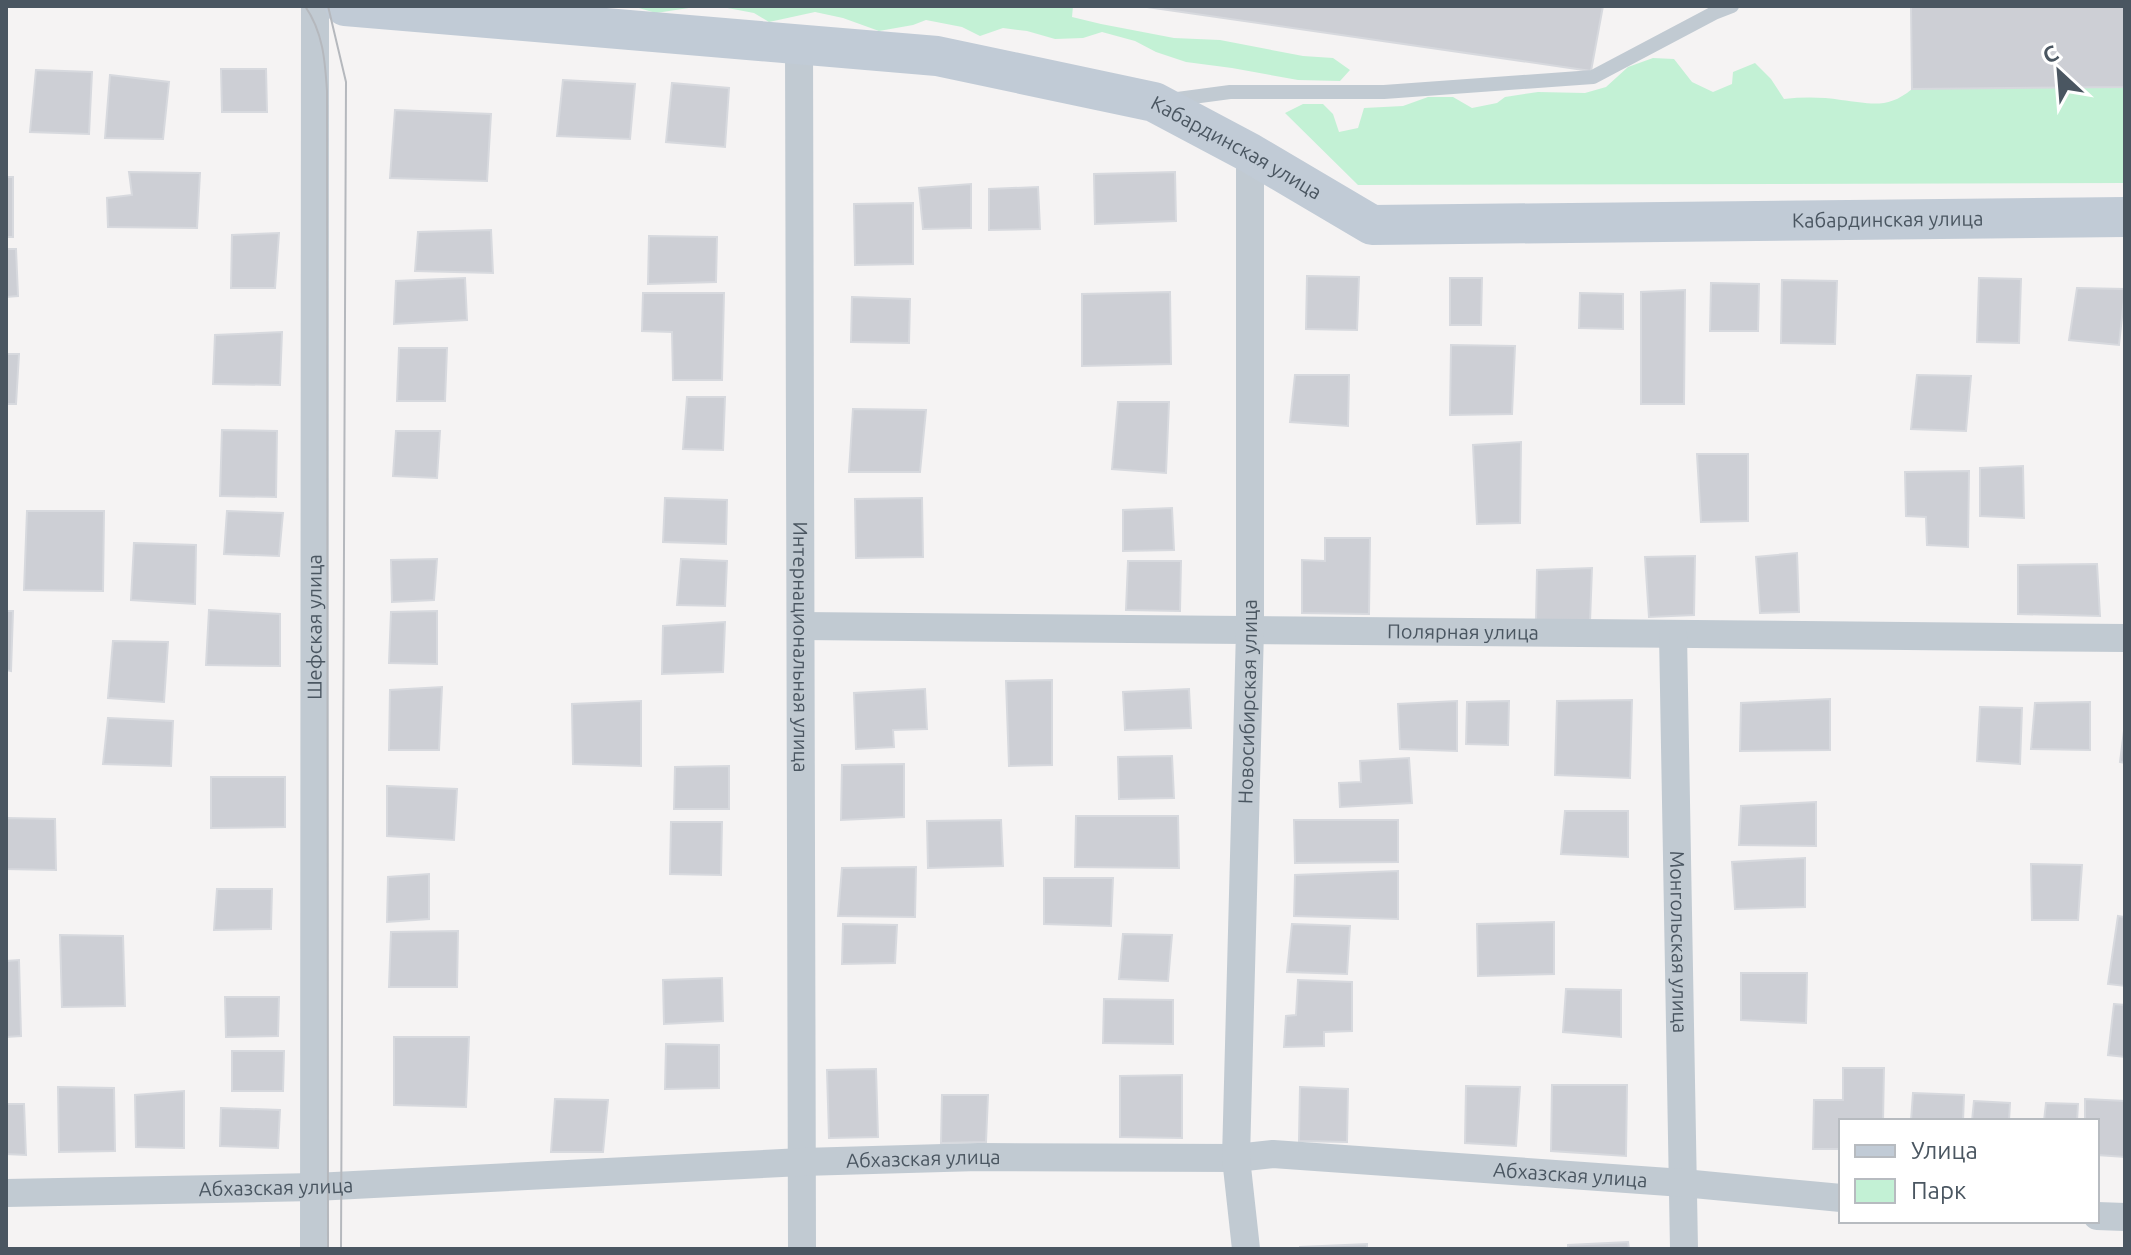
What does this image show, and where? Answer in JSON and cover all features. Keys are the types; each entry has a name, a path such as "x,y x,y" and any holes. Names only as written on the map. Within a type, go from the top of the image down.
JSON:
{"street":[{"name":"Шефская улица","path":"314,1249 315,6"},
{"name":"Кабардинская улица","path":"345,6 537,14 799,45 937,56 1154,102 1250,153 1372,225 2125,217"},
{"name":"Интернациональная улица","path":"799,45 802,1249"},
{"name":"Новосибирская улица","path":"1246,1249 1236,1158 1250,630 1250,153"},
{"name":"Полярная улица","path":"801,626 2125,638"},
{"name":"Монгольская улица","path":"1673,634 1684,1249"},
{"name":"Абхазская улица","path":"6,1193 315,1187 802,1162 979,1157 1236,1158 1273,1154 1683,1183 1839,1198"},
{"path":"2099,1216 2125,1217"}],"lane":[{"path":"1154,102 1230,92 1384,92 1593,77 1732,6"}],"green space":[{"path":"632,6 1073,6 1072,17 1101,24 1174,38 1220,40 1303,56 1333,58 1350,70 1340,81 1298,80 1186,62 1135,41 1102,32 1083,38 1055,39 1003,28 980,36 962,27 926,20 879,31 815,12 769,22 754,13 722,7 695,7 656,13"},
{"path":"1653,58 1674,59 1692,82 1713,92 1732,84 1733,72 1755,63 1771,79 1784,99 1820,98 1878,104 1894,100 1912,89 2125,87 2125,183 1358,185 1285,113 1303,104 1323,104 1333,114 1339,132 1358,128 1364,108 1403,106 1428,97 1453,97 1472,108 1497,103 1505,97 1538,92 1585,93 1606,87 1628,67"}],"building":[{"path":"1140,6 1603,6 1591,71"},
{"path":"1911,6 2125,6 2125,87 1912,89"},
{"path":"221,69 266,69 267,112 222,112"},
{"path":"36,70 92,72 89,134 30,132"},
{"path":"110,75 169,82 163,139 105,138"},
{"path":"563,80 635,84 630,139 557,136"},
{"path":"672,83 729,88 725,147 666,142"},
{"path":"395,110 491,114 487,181 390,178"},
{"path":"129,172 200,173 197,228 108,227 107,198 132,195"},
{"path":"1175,172 1176,221 1095,224 1094,174"},
{"path":"6,177 13,177 13,237 6,237"},
{"path":"971,184 971,228 923,229 919,188"},
{"path":"1038,187 1040,229 989,230 989,189"},
{"path":"913,203 913,264 855,265 854,204"},
{"path":"491,230 493,273 415,271 418,232"},
{"path":"279,233 275,288 231,288 232,235"},
{"path":"649,236 717,237 716,282 648,284"},
{"path":"6,249 16,249 18,296 6,297"},
{"path":"1307,276 1359,277 1357,330 1306,329"},
{"path":"465,278 467,320 394,324 396,281"},
{"path":"1450,278 1482,278 1481,325 1450,325"},
{"path":"1979,278 2021,279 2019,343 1977,342"},
{"path":"1782,280 1837,281 1835,344 1781,343"},
{"path":"1711,283 1759,284 1758,331 1710,331"},
{"path":"2077,288 2125,289 2119,345 2069,340"},
{"path":"1685,290 1684,404 1641,404 1641,292"},
{"path":"1170,292 1171,364 1082,366 1082,294"},
{"path":"643,293 724,293 722,380 673,380 672,332 642,331"},
{"path":"1580,293 1623,294 1623,329 1579,328"},
{"path":"852,297 910,299 909,343 851,342"},
{"path":"282,332 280,385 213,384 215,335"},
{"path":"1451,345 1515,346 1512,414 1450,415"},
{"path":"399,348 447,348 445,401 397,401"},
{"path":"6,354 19,354 16,404 6,404"},
{"path":"1295,375 1349,375 1348,426 1290,422"},
{"path":"1917,375 1971,376 1966,431 1911,429"},
{"path":"687,397 725,397 723,450 683,449"},
{"path":"1118,402 1169,402 1166,473 1112,469"},
{"path":"853,409 926,410 920,472 849,472"},
{"path":"222,430 277,431 276,497 220,496"},
{"path":"396,431 440,431 437,478 393,476"},
{"path":"1521,442 1520,523 1477,524 1473,445"},
{"path":"1697,454 1748,454 1748,521 1701,522"},
{"path":"2023,466 2024,518 1980,516 1980,468"},
{"path":"1969,471 1968,547 1927,545 1926,517 1906,516 1905,472"},
{"path":"665,498 727,500 726,544 663,542"},
{"path":"922,498 923,557 856,558 855,499"},
{"path":"1172,508 1174,550 1123,551 1123,510"},
{"path":"27,511 104,511 103,591 24,590"},
{"path":"227,511 283,513 279,556 224,554"},
{"path":"1325,538 1370,538 1369,614 1302,613 1302,560 1325,561"},
{"path":"134,543 196,545 195,604 131,600"},
{"path":"1797,553 1799,612 1760,613 1756,557"},
{"path":"1695,556 1694,615 1649,617 1645,557"},
{"path":"437,559 434,600 392,602 391,560"},
{"path":"681,559 727,561 725,606 677,605"},
{"path":"1128,561 1181,561 1180,611 1126,610"},
{"path":"2097,564 2100,616 2018,614 2018,565"},
{"path":"1592,568 1590,622 1536,621 1537,570"},
{"path":"209,610 280,614 280,666 206,665"},
{"path":"6,611 13,611 11,671 6,670"},
{"path":"437,611 437,664 389,663 391,612"},
{"path":"725,622 723,672 662,674 663,626"},
{"path":"113,641 168,642 164,702 108,698"},
{"path":"1052,680 1052,765 1009,766 1006,681"},
{"path":"442,687 439,750 389,750 390,690"},
{"path":"925,689 927,729 893,730 894,747 856,749 854,693"},
{"path":"1189,689 1191,728 1125,730 1123,692"},
{"path":"1830,699 1830,750 1740,751 1741,703"},
{"path":"1632,700 1630,778 1555,775 1557,701"},
{"path":"641,701 641,766 573,764 572,704"},
{"path":"1457,701 1457,751 1400,749 1398,704"},
{"path":"1509,701 1508,745 1466,744 1467,702"},
{"path":"2090,702 2090,750 2031,749 2035,703"},
{"path":"1980,707 2022,708 2020,764 1977,761"},
{"path":"108,718 173,721 171,766 103,764"},
{"path":"2125,723 2125,763 2120,762"},
{"path":"1172,756 1174,798 1119,799 1118,757"},
{"path":"1409,758 1412,803 1340,807 1339,783 1361,782 1360,761"},
{"path":"904,764 904,817 841,820 842,765"},
{"path":"729,766 729,809 674,809 675,767"},
{"path":"211,777 285,777 285,827 211,828"},
{"path":"387,786 457,789 454,840 387,836"},
{"path":"1816,802 1816,846 1739,845 1741,806"},
{"path":"1565,811 1628,811 1628,857 1561,854"},
{"path":"1076,816 1178,816 1179,868 1075,867"},
{"path":"6,818 55,819 56,870 6,869"},
{"path":"1001,820 1003,866 928,868 927,821"},
{"path":"1294,820 1398,820 1398,862 1295,863"},
{"path":"671,822 722,822 721,875 670,874"},
{"path":"1805,858 1805,907 1735,909 1732,862"},
{"path":"2031,864 2082,865 2078,920 2032,920"},
{"path":"916,867 915,917 838,916 842,868"},
{"path":"1398,871 1398,919 1294,916 1295,875"},
{"path":"429,874 429,919 387,922 388,877"},
{"path":"1044,878 1113,878 1111,926 1044,924"},
{"path":"217,889 272,889 271,929 214,930"},
{"path":"2118,916 2125,917 2125,986 2108,984"},
{"path":"1554,922 1554,974 1478,976 1477,924"},
{"path":"843,924 897,925 895,963 842,964"},
{"path":"1292,924 1350,926 1347,974 1287,972"},
{"path":"458,931 457,987 389,987 391,932"},
{"path":"1123,934 1172,935 1168,981 1119,979"},
{"path":"60,935 123,936 125,1006 62,1007"},
{"path":"19,960 21,1036 6,1037 6,961"},
{"path":"1741,973 1807,973 1806,1023 1741,1020"},
{"path":"722,978 723,1021 664,1024 663,980"},
{"path":"1298,980 1352,982 1352,1031 1324,1032 1324,1046 1284,1047 1286,1016 1296,1015"},
{"path":"1566,989 1621,990 1621,1037 1563,1032"},
{"path":"225,997 279,997 278,1036 226,1037"},
{"path":"1104,999 1173,1000 1173,1044 1103,1043"},
{"path":"2114,1004 2125,1005 2125,1057 2108,1055"},
{"path":"394,1037 469,1037 466,1107 394,1105"},
{"path":"666,1044 719,1045 719,1088 665,1089"},
{"path":"232,1051 284,1051 283,1091 232,1091"},
{"path":"1843,1068 1884,1068 1883,1119 1839,1119 1839,1149 1813,1149 1814,1100 1843,1100"},
{"path":"876,1069 878,1137 829,1138 827,1070"},
{"path":"1182,1075 1182,1138 1120,1137 1120,1076"},
{"path":"1552,1085 1627,1085 1626,1156 1551,1151"},
{"path":"1466,1086 1520,1087 1516,1146 1465,1143"},
{"path":"58,1087 114,1088 115,1151 59,1152"},
{"path":"1300,1087 1348,1089 1347,1142 1299,1141"},
{"path":"184,1091 184,1148 136,1147 135,1095"},
{"path":"1913,1093 1964,1095 1963,1119 1911,1119"},
{"path":"942,1095 988,1095 986,1142 941,1143"},
{"path":"555,1099 608,1100 603,1152 551,1152"},
{"path":"2085,1099 2125,1101 2125,1157 2099,1155 2099,1119 2085,1119"},
{"path":"1974,1101 2010,1103 2009,1119 1972,1119"},
{"path":"2046,1103 2078,1104 2077,1119 2044,1119"},
{"path":"6,1104 24,1104 26,1155 6,1154"},
{"path":"221,1108 280,1110 278,1148 220,1146"},
{"path":"1628,1242 1629,1249 1568,1249 1568,1245"},
{"path":"1367,1244 1367,1249 1300,1249 1300,1247"}],"tram line":[{"path":"305,6 319,36 327,91 328,1249"},
{"path":"328,6 346,82 341,1249"}]}
